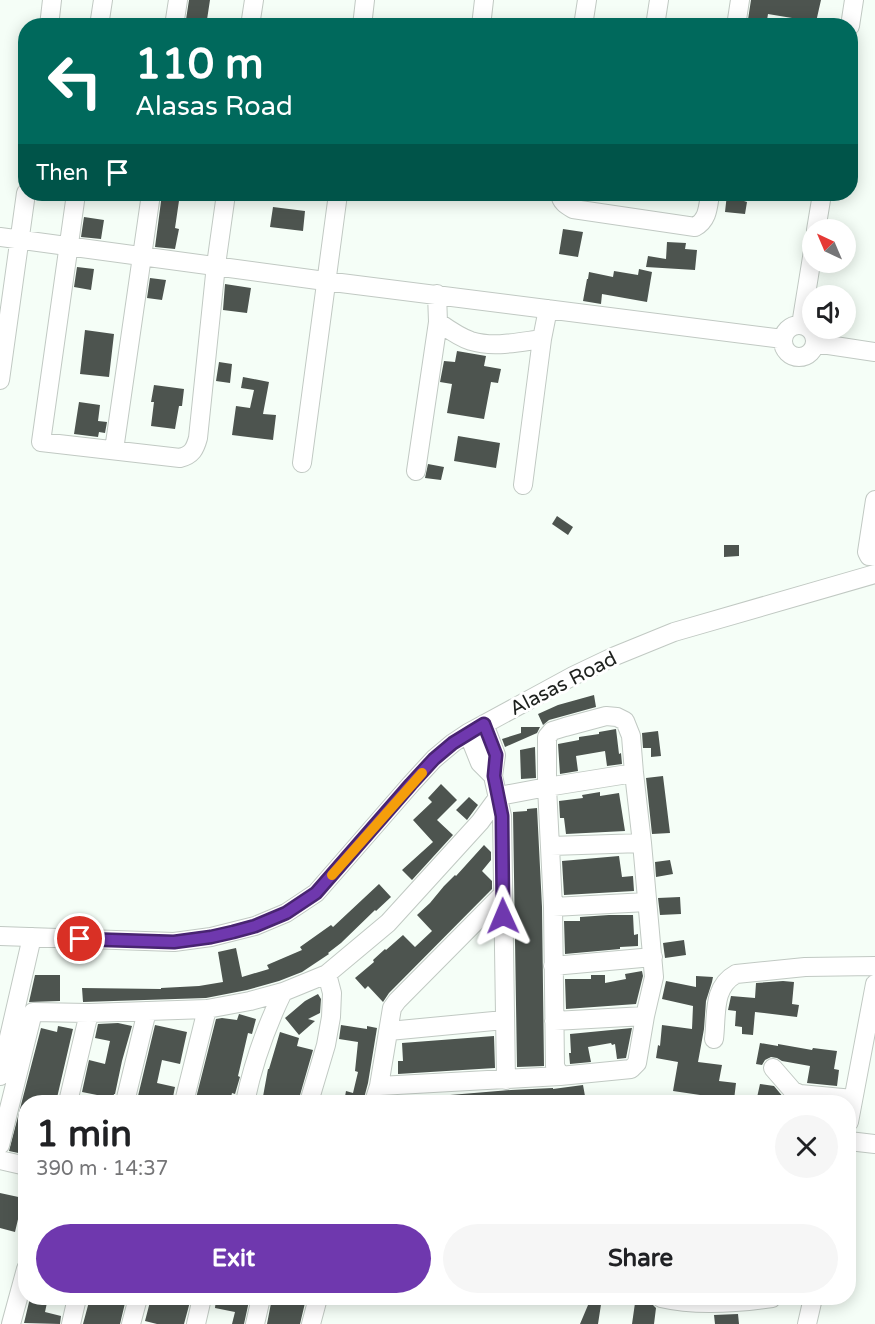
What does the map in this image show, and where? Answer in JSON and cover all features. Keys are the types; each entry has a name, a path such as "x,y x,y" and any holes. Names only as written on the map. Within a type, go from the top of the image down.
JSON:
{"street":[{"path":"50,18 52,0"},
{"path":"100,18 103,0"},
{"path":"175,18 177,0"},
{"path":"251,18 254,0"},
{"path":"363,18 365,0"},
{"path":"482,18 484,0"},
{"path":"584,18 587,0"},
{"path":"656,18 659,0"},
{"path":"737,18 740,0"},
{"path":"851,18 854,0"},
{"path":"0,380 25,201"},
{"path":"75,201 41,442 180,458 191,454 196,448 198,438 225,201"},
{"path":"114,450 150,201"},
{"path":"302,463 337,201"},
{"path":"563,201 573,209 695,227 700,224 708,212 709,201"},
{"path":"818,219 821,201"},
{"path":"0,237 783,339"},
{"path":"801,326 809,273"},
{"path":"416,471 438,322 437,294"},
{"path":"523,485 548,309"},
{"path":"438,322 471,341 505,344 542,339"},
{"path":"801,326 811,331 814,343 807,355 793,356 784,346 783,339 786,332 793,327 801,326"},
{"path":"814,343 875,352"},
{"path":"875,500 867,552 869,556 875,556"},
{"name":"Alasas Road","path":"0,936 174,942 211,937 255,926 286,913 316,893 434,759 468,733 573,676 674,632 875,574"},
{"path":"502,895 392,1008 376,1094 506,1080 560,1077 634,1068 637,1063 654,977 631,736 625,721 617,717 606,716 552,731 547,737 553,907 555,1066 560,1077"},
{"path":"484,724 496,755 494,776 502,816 506,1080"},
{"path":"468,733 480,764 494,776"},
{"path":"0,1145 33,1012 89,1013 207,1009 283,992 327,974 388,923 480,822 499,796 634,773"},
{"path":"551,846 642,843"},
{"path":"553,907 647,902"},
{"path":"0,1076 32,937"},
{"path":"553,966 653,957"},
{"path":"714,1039 719,992 729,978 736,974 805,968 875,966"},
{"path":"311,1095 326,1045 331,1017 332,993 327,974"},
{"path":"854,1095 868,1055 875,984"},
{"path":"247,1095 268,1027 283,992"},
{"path":"186,1095 207,1009"},
{"path":"127,1095 147,1011"},
{"path":"70,1095 89,1013"},
{"path":"554,1021 645,1016"},
{"path":"389,1030 504,1020"},
{"path":"773,1068 793,1091 811,1095"},
{"path":"856,1142 875,1144"},
{"path":"0,1160 18,1164"},
{"path":"11,1324 18,1298"},
{"path":"71,1324 75,1305"},
{"path":"131,1324 136,1305"},
{"path":"196,1324 200,1305"},
{"path":"255,1324 259,1305"},
{"path":"311,1324 316,1305"},
{"path":"807,1324 811,1305"}],"building":[{"path":"189,0 210,0 207,18 186,18"},
{"path":"751,0 821,0 817,18 792,18 768,14 767,18 748,18"},
{"path":"161,201 179,201 175,228 179,229 175,249 155,247"},
{"path":"726,201 747,202 745,214 725,212"},
{"path":"273,207 305,211 303,231 270,227"},
{"path":"84,217 104,220 101,239 81,237"},
{"path":"563,229 583,232 578,257 559,254"},
{"path":"667,242 686,243 685,249 697,250 695,270 646,267 648,256 666,259"},
{"path":"77,267 94,269 91,290 74,287"},
{"path":"639,269 652,272 647,302 602,294 601,304 583,301 589,272 613,277 614,271 638,275"},
{"path":"150,278 166,280 162,300 147,298"},
{"path":"225,284 251,288 247,313 223,310"},
{"path":"85,330 114,334 109,377 80,374"},
{"path":"457,351 486,356 484,366 501,369 498,383 491,382 484,419 447,413 452,384 440,382 444,361 455,362"},
{"path":"219,362 232,364 230,383 216,381"},
{"path":"243,377 269,382 263,414 276,415 273,440 232,435 236,406 250,408 254,390 241,388"},
{"path":"154,385 184,389 175,429 151,426"},
{"path":"79,402 100,405 98,421 107,422 105,433 99,432 98,437 74,434"},
{"path":"458,436 500,443 496,468 454,461"},
{"path":"428,464 444,467 441,480 425,478"},
{"path":"557,516 573,527 568,535 552,524"},
{"path":"724,545 739,545 739,556 724,557"},
{"path":"594,695 596,707 549,720 543,725 538,714 558,705"},
{"path":"521,727 540,727 537,733 505,747 502,739 521,733"},
{"path":"616,729 622,764 607,766 605,751 576,756 578,771 560,774 558,744"},
{"path":"658,731 661,756 651,757 651,748 643,748 642,733"},
{"path":"535,747 536,778 521,779 520,750"},
{"path":"663,776 670,833 652,834 646,778"},
{"path":"441,784 457,800 437,820 453,835 412,880 402,870 433,842 413,820 432,802 428,798"},
{"path":"600,792 600,796 619,793 625,831 566,834 564,818 560,818 559,801 583,798 582,795"},
{"path":"469,797 478,805 467,820 456,810"},
{"path":"537,808 542,907 544,1066 517,1067 513,812"},
{"path":"484,845 491,852 491,860 482,871 492,881 492,889 389,993 383,1002 368,986 365,989 355,978 403,935 415,947 432,931 417,915"},
{"path":"619,856 622,877 633,876 634,891 564,895 562,861"},
{"path":"670,860 673,874 656,877 655,862"},
{"path":"379,884 391,897 329,954 302,972 247,990 206,998 83,1002 82,988 161,989 223,982 218,952 236,948 242,977 269,969 267,965 302,950 300,947 331,925 333,927"},
{"path":"680,897 681,914 660,915 658,898"},
{"path":"633,915 634,935 638,934 638,946 565,954 564,921 580,921 580,917"},
{"path":"684,940 686,955 665,958 663,943"},
{"path":"642,971 643,976 636,1004 566,1009 565,979 591,979 591,975 605,975 605,983 626,979 625,974"},
{"path":"35,975 60,975 60,1001 29,1002"},
{"path":"696,976 713,977 706,1001 698,1062 722,1065 719,1081 736,1083 735,1095 700,1095 673,1091 678,1062 656,1058 662,1025 692,1029 693,1006 662,999 666,981 696,987"},
{"path":"794,982 792,1004 799,1005 797,1017 755,1012 753,1035 742,1034 742,1027 735,1026 736,1011 728,1010 731,996 755,998 756,983"},
{"path":"318,994 321,999 320,1013 308,1019 315,1021 299,1035 285,1018 305,1001"},
{"path":"239,1014 256,1019 252,1034 248,1033 235,1094 197,1095 216,1019 237,1020"},
{"path":"118,1023 132,1026 114,1095 82,1092 89,1060 105,1064 110,1041 95,1038 98,1024"},
{"path":"155,1025 187,1032 180,1064 162,1060 157,1083 175,1087 173,1095 138,1095"},
{"path":"341,1025 367,1029 367,1026 377,1028 365,1095 345,1095 346,1091 353,1093 358,1072 355,1071 358,1042 339,1039"},
{"path":"58,1026 73,1029 58,1095 24,1095 41,1028 57,1032"},
{"path":"632,1028 626,1058 617,1059 615,1044 611,1043 588,1047 591,1062 570,1064 570,1034"},
{"path":"280,1032 299,1038 297,1046 313,1050 300,1095 263,1095"},
{"path":"494,1036 495,1068 398,1074 398,1061 403,1061 402,1043"},
{"path":"760,1043 837,1051 834,1069 839,1070 837,1086 807,1083 810,1066 771,1057 762,1065 756,1064"},
{"path":"760,1084 774,1086 782,1095 758,1095"},
{"path":"583,1085 585,1095 450,1095 511,1090 553,1089"},
{"path":"18,1116 18,1153 9,1151"},
{"path":"0,1193 18,1197 18,1219 15,1232 0,1228"},
{"path":"28,1305 46,1305 45,1312 61,1316 60,1324 24,1323"},
{"path":"88,1305 125,1305 120,1324 83,1324"},
{"path":"149,1305 189,1305 184,1324 157,1324 145,1321"},
{"path":"215,1305 248,1305 244,1324 232,1324 235,1312 215,1308"},
{"path":"271,1305 305,1305 300,1324 267,1324"},
{"path":"588,1305 601,1305 598,1324 580,1324"},
{"path":"635,1305 653,1305 656,1308 654,1324 632,1324"},
{"path":"738,1314 739,1324 715,1324 714,1315"}],"slow traffic":[{"path":"332,875 422,773"}],"route":[{"path":"80,939 174,942 233,932 286,913 316,893 434,759 453,743 484,724 496,755 494,776 502,816 503,916"}]}
